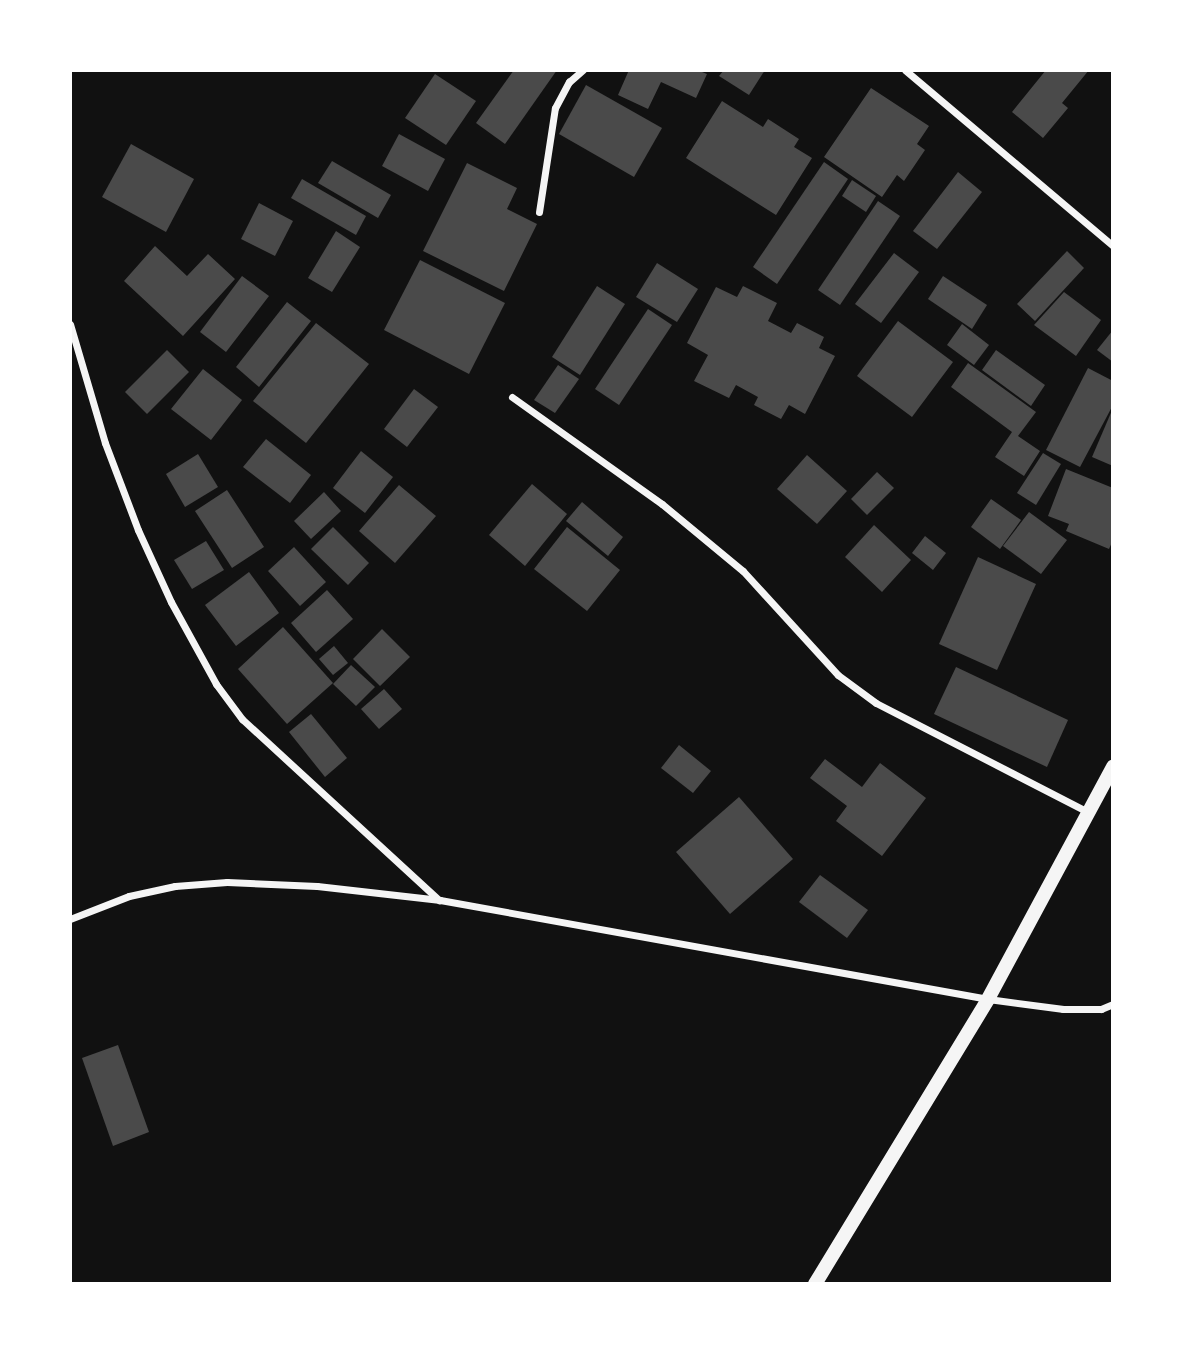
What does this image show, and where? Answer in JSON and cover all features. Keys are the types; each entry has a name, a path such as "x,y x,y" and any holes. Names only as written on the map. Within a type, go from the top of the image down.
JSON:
{"main road":[{"path":"815,1284 988,999 1113,767"}],"street":[{"path":"539,212 555,107 569,82 583,70"},
{"path":"905,70 1113,246"},
{"path":"70,324 105,443 138,530 171,602 216,684 242,719 440,900"},
{"path":"512,397 662,504 743,571 838,675 876,703 1088,812"},
{"path":"70,919 129,896 175,886 227,882 317,886 440,900 988,999 1063,1009 1101,1009 1113,1004"}],"building":[{"path":"514,70 557,70 505,144 476,123"},
{"path":"629,70 697,70 707,74 696,98 661,82 648,109 618,95"},
{"path":"724,70 765,70 749,95 719,76"},
{"path":"1046,70 1089,70 1062,103 1068,108 1043,138 1012,112"},
{"path":"435,74 476,101 446,145 405,118"},
{"path":"586,85 662,128 634,177 559,134"},
{"path":"871,88 929,126 917,144 925,150 904,181 897,175 882,197 824,157"},
{"path":"722,101 763,127 768,119 799,139 794,147 812,158 776,215 686,158"},
{"path":"399,134 445,159 428,191 382,166"},
{"path":"131,144 194,179 166,232 102,197"},
{"path":"332,161 391,195 378,218 318,183"},
{"path":"824,162 848,179 777,284 753,267"},
{"path":"467,163 517,188 507,209 537,224 504,291 423,251"},
{"path":"958,172 982,192 937,249 913,231"},
{"path":"302,179 366,216 356,235 291,198"},
{"path":"852,180 876,196 866,212 842,196"},
{"path":"878,201 900,216 840,305 818,290"},
{"path":"259,203 293,221 275,256 241,239"},
{"path":"336,231 360,247 332,292 308,278"},
{"path":"155,246 187,276 208,254 235,279 183,336 124,281"},
{"path":"1067,251 1084,268 1035,321 1017,304"},
{"path":"894,253 919,272 881,323 855,304"},
{"path":"420,260 505,303 469,374 384,330"},
{"path":"657,263 698,289 677,322 636,297"},
{"path":"242,276 269,296 226,352 200,332"},
{"path":"943,276 987,305 972,329 928,299"},
{"path":"597,286 625,304 580,375 552,357"},
{"path":"743,286 777,303 768,321 791,333 797,323 824,337 819,348 835,356 805,414 789,405 781,419 754,405 758,397 736,385 729,398 694,381 708,355 687,343 716,287 737,297"},
{"path":"1064,292 1101,320 1076,356 1034,325"},
{"path":"287,302 311,321 259,387 236,367"},
{"path":"648,309 672,325 619,405 595,389"},
{"path":"898,321 953,362 912,417 857,376"},
{"path":"316,323 369,364 306,443 253,401"},
{"path":"962,324 989,345 974,365 947,345"},
{"path":"1113,330 1113,362 1097,350"},
{"path":"167,350 189,372 147,414 125,392"},
{"path":"996,350 1045,385 1031,406 982,370"},
{"path":"968,363 1036,412 1018,436 1040,451 1024,476 995,457 1012,432 951,387"},
{"path":"558,365 579,379 555,413 534,400"},
{"path":"1088,368 1113,381 1113,405 1080,467 1046,450"},
{"path":"203,369 242,400 211,440 171,409"},
{"path":"414,389 438,407 407,447 384,429"},
{"path":"1113,408 1113,466 1092,457"},
{"path":"266,439 311,475 290,503 243,467"},
{"path":"361,451 393,477 365,513 333,488"},
{"path":"1043,453 1061,464 1036,505 1017,493"},
{"path":"198,454 218,487 185,507 166,474"},
{"path":"807,455 847,491 817,524 777,489"},
{"path":"1066,469 1113,488 1113,540 1109,549 1066,531 1069,524 1048,516"},
{"path":"877,472 894,488 867,515 851,499"},
{"path":"532,484 567,514 525,566 489,535"},
{"path":"399,485 436,516 395,563 359,531"},
{"path":"227,490 264,547 232,568 195,511"},
{"path":"324,492 341,511 311,539 294,521"},
{"path":"991,499 1021,520 1000,549 971,527"},
{"path":"582,502 623,537 608,556 566,521"},
{"path":"1029,512 1067,540 1041,574 1003,546"},
{"path":"874,525 911,560 882,592 845,557"},
{"path":"333,527 369,563 348,585 311,549"},
{"path":"567,527 620,570 587,611 534,569"},
{"path":"925,536 946,553 933,570 912,553"},
{"path":"206,541 224,570 192,589 174,560"},
{"path":"294,547 326,582 300,606 268,571"},
{"path":"978,557 1036,584 997,670 939,644"},
{"path":"249,572 279,613 236,646 205,605"},
{"path":"327,590 353,619 316,652 291,623"},
{"path":"283,627 333,683 287,724 238,669"},
{"path":"382,629 410,657 380,686 353,659"},
{"path":"334,646 348,663 333,675 319,659"},
{"path":"351,665 375,687 356,706 333,684"},
{"path":"956,667 1068,720 1047,767 934,714"},
{"path":"384,689 402,709 379,729 361,709"},
{"path":"311,714 347,758 325,777 289,732"},
{"path":"679,745 711,771 693,793 661,768"},
{"path":"825,759 862,787 880,763 926,798 882,856 836,821 847,806 810,778"},
{"path":"739,797 793,859 730,914 676,852"},
{"path":"820,875 868,910 847,938 799,902"},
{"path":"118,1045 149,1132 113,1146 82,1058"}]}
